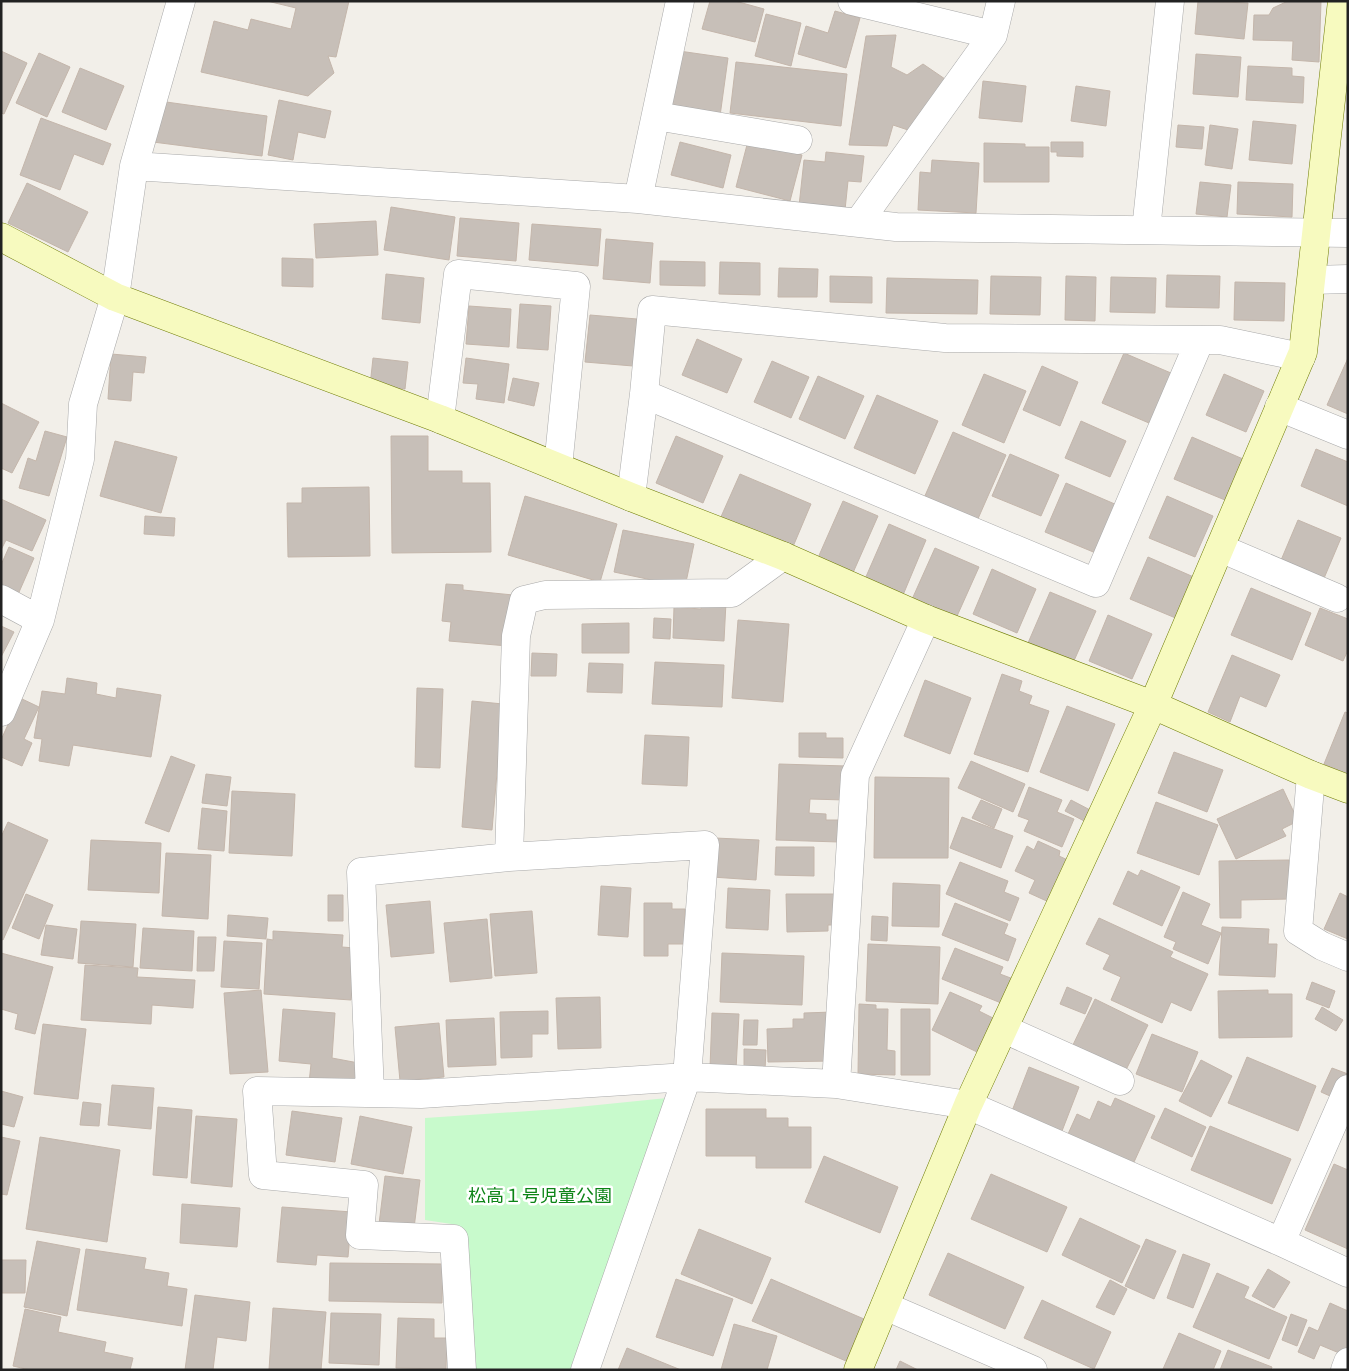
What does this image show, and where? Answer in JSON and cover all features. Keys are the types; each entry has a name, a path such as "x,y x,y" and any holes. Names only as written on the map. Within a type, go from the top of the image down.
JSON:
{"street":[{"path":"1,712 40,620 80,459 83,404 115,297 134,166 181,1"},
{"path":"638,199 680,1"},
{"path":"852,1 993,35"},
{"path":"858,223 993,35 1001,1"},
{"path":"1146,230 1170,1"},
{"path":"858,1370 968,1105 1153,705 1303,352 1342,1"},
{"path":"656,116 798,140"},
{"path":"134,166 638,199 896,226 1348,233"},
{"path":"1,237 115,297 440,419 631,498 783,556 926,619 1153,705 1310,775 1348,789"},
{"path":"440,419 458,274 576,286 558,467"},
{"path":"1312,280 1348,279"},
{"path":"631,498 652,310 945,338 1220,340 1301,357"},
{"path":"644,394 1096,583 1200,340"},
{"path":"1280,407 1348,435"},
{"path":"1220,548 1337,598"},
{"path":"509,857 516,636 524,600 545,595 732,593 783,556"},
{"path":"1,599 40,620"},
{"path":"836,1084 855,775 926,619"},
{"path":"1310,775 1298,931 1322,946 1348,956"},
{"path":"370,1093 361,872 509,857 704,845 687,1077 585,1370"},
{"path":"1004,1028 1120,1080"},
{"path":"462,1370 454,1238 360,1235 364,1184 263,1175 257,1091 421,1094 687,1077 836,1084 968,1105 1348,1273"},
{"path":"1281,1242 1348,1089"},
{"path":"885,1306 1033,1370"},
{"path":"1345,1370 1348,1362"}],"green space":[{"name":"松高１号児童公園","path":"667,1098 570,1370 468,1370 458,1225 425,1220 425,1118 558,1109"}],"building":[{"path":"267,1 349,1 336,57 328,56 334,73 308,96 201,72 214,21 248,30 251,19 291,29 296,8"},
{"path":"710,1 735,1 764,9 755,42 702,29"},
{"path":"1198,1 1248,3 1244,39 1195,34"},
{"path":"1288,1 1321,1 1319,62 1292,60 1293,41 1253,40 1254,15 1269,15 1273,8"},
{"path":"835,11 860,18 846,68 798,54 806,26 828,33"},
{"path":"766,14 801,23 791,66 755,56"},
{"path":"896,35 891,67 907,75 923,64 945,79 908,130 893,125 887,146 849,145 866,36"},
{"path":"1,51 27,63 4,114 1,113"},
{"path":"679,51 728,58 720,116 671,109"},
{"path":"39,53 70,67 47,117 16,103"},
{"path":"1196,54 1241,57 1238,97 1193,94"},
{"path":"736,62 847,74 841,126 730,113"},
{"path":"1248,66 1292,68 1292,76 1304,77 1303,103 1246,100"},
{"path":"80,68 124,86 106,130 62,112"},
{"path":"983,81 1026,86 1022,122 979,118"},
{"path":"1076,86 1110,91 1106,126 1071,121"},
{"path":"279,100 331,111 325,138 298,132 293,160 268,155"},
{"path":"159,101 267,116 262,156 153,142"},
{"path":"41,118 111,144 103,165 74,154 60,190 20,175"},
{"path":"1253,121 1296,125 1292,164 1249,160"},
{"path":"1178,125 1204,127 1202,149 1176,147"},
{"path":"1210,125 1238,129 1232,169 1205,165"},
{"path":"748,141 802,155 790,201 736,187"},
{"path":"680,142 731,155 723,188 671,175"},
{"path":"1051,142 1083,142 1083,157 1057,156 1057,152 1051,152"},
{"path":"984,143 1025,144 1025,147 1049,147 1049,182 984,182"},
{"path":"826,152 864,156 861,182 848,181 845,210 799,206 804,160 825,162"},
{"path":"932,160 979,163 976,213 918,210 920,172 931,173"},
{"path":"1200,182 1231,185 1227,217 1196,214"},
{"path":"1238,182 1293,184 1292,217 1237,214"},
{"path":"27,183 88,212 68,252 8,223"},
{"path":"391,207 455,217 449,260 384,250"},
{"path":"460,218 519,223 516,261 457,256"},
{"path":"376,221 378,255 316,258 314,224"},
{"path":"532,224 601,229 598,266 529,260"},
{"path":"606,239 653,243 650,283 603,279"},
{"path":"282,258 313,259 313,287 282,286"},
{"path":"660,261 705,262 705,286 660,285"},
{"path":"720,262 760,263 760,295 719,294"},
{"path":"779,268 818,269 817,297 778,297"},
{"path":"386,274 424,278 420,323 382,319"},
{"path":"1167,275 1220,276 1219,308 1166,307"},
{"path":"830,276 872,277 872,303 830,302"},
{"path":"991,276 1041,277 1040,315 990,314"},
{"path":"1066,276 1096,277 1095,321 1065,320"},
{"path":"1111,277 1156,278 1155,313 1110,312"},
{"path":"887,278 978,280 977,314 886,313"},
{"path":"1235,282 1285,283 1284,321 1234,320"},
{"path":"520,304 551,306 548,350 517,348"},
{"path":"469,306 511,309 509,347 466,344"},
{"path":"590,315 637,319 633,366 585,362"},
{"path":"697,339 742,359 727,393 682,375"},
{"path":"1124,353 1178,376 1156,426 1102,403"},
{"path":"111,354 146,357 144,373 133,372 131,401 108,399"},
{"path":"373,358 408,362 405,389 370,386"},
{"path":"466,358 509,364 504,403 476,399 478,384 463,383"},
{"path":"1348,358 1348,414 1327,405"},
{"path":"772,361 809,377 791,418 754,402"},
{"path":"1042,366 1078,382 1060,426 1023,410"},
{"path":"984,374 1026,391 1004,443 962,425"},
{"path":"1224,374 1264,391 1246,432 1206,415"},
{"path":"818,376 864,396 845,439 799,419"},
{"path":"513,378 539,383 534,406 508,400"},
{"path":"877,395 938,421 915,474 854,448"},
{"path":"1,403 39,422 12,473 1,468"},
{"path":"1081,421 1126,441 1110,477 1065,458"},
{"path":"45,431 67,437 49,496 19,488 28,458 36,461"},
{"path":"953,432 1006,455 977,521 924,498"},
{"path":"391,436 428,436 428,471 462,471 462,483 490,483 491,552 392,553"},
{"path":"676,436 723,456 703,503 656,483"},
{"path":"1192,437 1243,459 1225,500 1174,479"},
{"path":"115,441 177,457 161,513 100,496"},
{"path":"1316,449 1348,462 1348,506 1301,486"},
{"path":"1010,454 1059,475 1041,516 992,496"},
{"path":"740,474 811,504 792,549 720,519"},
{"path":"1066,483 1124,508 1103,556 1045,532"},
{"path":"369,487 370,556 288,557 287,503 302,503 302,488"},
{"path":"525,496 617,524 600,582 508,555"},
{"path":"1167,496 1213,516 1195,557 1149,538"},
{"path":"1,499 46,520 32,551 6,540 1,550"},
{"path":"843,501 878,516 852,575 817,560"},
{"path":"145,516 175,518 174,536 144,534"},
{"path":"1298,520 1341,538 1322,583 1279,565"},
{"path":"889,524 926,540 903,595 865,579"},
{"path":"623,530 694,544 685,587 614,572"},
{"path":"9,547 34,558 16,599 1,592 1,565"},
{"path":"935,548 979,567 953,625 909,606"},
{"path":"1148,557 1196,578 1178,619 1130,599"},
{"path":"992,569 1036,589 1017,633 973,614"},
{"path":"446,584 463,585 463,590 513,595 508,646 449,641 451,622 442,621"},
{"path":"1251,588 1311,613 1292,660 1231,635"},
{"path":"1050,592 1096,611 1073,663 1028,643"},
{"path":"702,600 726,602 724,641 673,638 674,607 701,609"},
{"path":"1320,608 1348,619 1348,650 1343,661 1305,645"},
{"path":"1108,615 1152,634 1132,679 1089,661"},
{"path":"654,618 671,619 670,639 653,638"},
{"path":"738,620 789,624 783,702 732,698"},
{"path":"629,623 629,653 582,653 582,624"},
{"path":"1,626 14,632 1,657"},
{"path":"532,653 557,654 556,676 531,676"},
{"path":"1232,655 1280,675 1266,707 1240,696 1230,722 1208,712"},
{"path":"655,662 724,665 722,707 652,704"},
{"path":"589,663 623,664 622,693 587,692"},
{"path":"1002,674 1022,681 1019,691 1032,696 1029,704 1049,711 1028,772 974,754"},
{"path":"67,678 97,683 96,694 116,698 117,688 161,695 151,757 73,745 69,766 39,761 42,739 34,738 42,691 65,694"},
{"path":"925,680 971,698 950,754 904,736"},
{"path":"417,688 443,689 440,768 415,767"},
{"path":"20,698 39,707 24,739 32,743 22,766 1,757 1,740"},
{"path":"472,701 503,704 492,830 462,827"},
{"path":"1067,706 1115,724 1088,791 1040,772"},
{"path":"1345,712 1348,713 1348,775 1324,764"},
{"path":"799,733 826,733 826,738 843,738 843,758 799,757"},
{"path":"645,735 689,737 687,786 642,784"},
{"path":"1174,752 1223,770 1207,812 1158,793"},
{"path":"171,756 195,765 169,832 145,823"},
{"path":"971,761 1025,784 1013,812 958,788"},
{"path":"779,764 846,766 845,800 810,799 809,813 826,814 826,820 839,820 839,842 776,840"},
{"path":"206,774 231,777 227,806 202,803"},
{"path":"875,777 949,778 948,858 874,858"},
{"path":"1029,787 1062,800 1057,812 1074,819 1062,847 1024,831 1029,820 1018,816"},
{"path":"1283,789 1298,821 1282,829 1286,836 1236,859 1217,819"},
{"path":"232,791 295,794 292,856 229,853"},
{"path":"981,800 1002,809 994,828 972,818"},
{"path":"1071,800 1094,812 1088,823 1065,811"},
{"path":"1156,802 1218,825 1199,875 1137,853"},
{"path":"202,808 227,811 224,851 198,849"},
{"path":"962,817 1013,836 1001,868 950,848"},
{"path":"8,822 48,840 3,940 1,939 1,837"},
{"path":"715,838 759,840 756,880 712,877"},
{"path":"91,840 161,843 159,893 88,890"},
{"path":"1038,841 1060,851 1059,856 1070,861 1051,903 1029,893 1035,880 1015,871 1027,846 1034,850"},
{"path":"776,847 814,847 814,876 775,875"},
{"path":"166,853 211,855 208,919 162,916"},
{"path":"1289,860 1290,899 1241,900 1241,918 1220,918 1219,861"},
{"path":"960,862 1008,881 1004,892 1019,898 1010,921 946,894"},
{"path":"1141,870 1180,887 1162,926 1113,904 1128,871 1138,876"},
{"path":"893,883 940,885 939,927 892,926"},
{"path":"601,886 631,888 628,937 598,935"},
{"path":"728,888 770,890 768,930 726,928"},
{"path":"1183,892 1210,904 1201,925 1221,933 1208,964 1173,949 1176,942 1164,937"},
{"path":"1340,893 1348,897 1348,939 1324,929"},
{"path":"26,894 53,905 39,939 12,928"},
{"path":"786,894 835,894 835,925 828,925 828,931 787,932"},
{"path":"328,895 343,895 343,921 328,921"},
{"path":"430,901 434,953 391,957 386,905"},
{"path":"644,903 672,903 672,909 685,909 685,944 668,944 668,956 644,956"},
{"path":"955,903 1008,924 1004,934 1016,939 1008,961 942,935"},
{"path":"532,911 537,973 495,976 490,914"},
{"path":"228,915 268,918 266,939 227,936"},
{"path":"872,916 888,917 887,941 871,940"},
{"path":"1099,918 1173,952 1170,957 1208,974 1191,1011 1171,1002 1162,1023 1111,1000 1121,977 1103,969 1110,955 1086,944"},
{"path":"487,919 492,978 450,982 444,923"},
{"path":"81,921 136,924 133,967 78,963"},
{"path":"46,925 77,929 73,959 41,955"},
{"path":"1222,927 1269,929 1268,944 1277,944 1275,977 1219,975"},
{"path":"143,928 194,931 192,971 140,968"},
{"path":"273,931 343,935 342,947 355,948 351,1000 264,994 267,939 273,940"},
{"path":"198,937 216,937 214,971 197,971"},
{"path":"224,941 262,943 259,989 221,987"},
{"path":"868,944 940,947 938,1004 866,1001"},
{"path":"955,948 1003,967 1000,974 1016,980 1006,1005 942,979"},
{"path":"1,953 53,967 35,1034 15,1029 18,1014 1,1009"},
{"path":"722,953 804,956 802,1005 720,1002"},
{"path":"85,965 138,968 137,977 195,980 193,1008 152,1005 151,1024 81,1020"},
{"path":"1312,982 1335,991 1329,1008 1306,999"},
{"path":"1067,987 1092,998 1085,1014 1060,1004"},
{"path":"261,990 268,1072 230,1074 224,993"},
{"path":"1268,990 1268,994 1292,994 1292,1037 1219,1038 1218,991"},
{"path":"950,992 982,1006 979,1011 993,1018 977,1052 932,1030"},
{"path":"600,997 601,1048 558,1049 556,998"},
{"path":"1095,999 1148,1025 1124,1074 1071,1049"},
{"path":"859,1004 876,1005 876,1009 888,1009 887,1050 895,1051 895,1075 858,1074"},
{"path":"1322,1007 1343,1020 1336,1031 1315,1019"},
{"path":"283,1009 335,1013 332,1058 364,1064 362,1087 309,1083 311,1064 279,1061"},
{"path":"901,1009 930,1009 930,1075 901,1075"},
{"path":"548,1011 548,1034 532,1034 532,1057 501,1058 500,1012"},
{"path":"833,1012 833,1061 768,1062 767,1029 793,1028 793,1019 804,1019 804,1013"},
{"path":"712,1013 739,1014 736,1069 710,1068"},
{"path":"494,1018 496,1065 448,1067 446,1020"},
{"path":"744,1020 758,1020 757,1045 743,1045"},
{"path":"439,1023 444,1077 400,1081 395,1027"},
{"path":"43,1024 86,1029 78,1099 34,1094"},
{"path":"1152,1034 1198,1052 1182,1092 1136,1074"},
{"path":"744,1049 766,1050 765,1070 744,1069"},
{"path":"1247,1057 1316,1086 1298,1131 1228,1103"},
{"path":"1201,1060 1232,1076 1211,1117 1179,1101"},
{"path":"1029,1067 1079,1087 1062,1131 1012,1111"},
{"path":"1332,1068 1348,1074 1348,1081 1339,1100 1321,1092"},
{"path":"112,1085 154,1088 151,1129 108,1125"},
{"path":"1,1091 23,1097 14,1127 1,1124"},
{"path":"1115,1098 1155,1116 1129,1173 1064,1143 1077,1114 1090,1120 1098,1101 1111,1107"},
{"path":"83,1102 101,1104 99,1126 80,1125"},
{"path":"158,1107 192,1110 187,1178 153,1175"},
{"path":"1165,1108 1206,1127 1192,1157 1151,1138"},
{"path":"706,1109 766,1109 766,1118 788,1118 788,1127 811,1127 811,1168 756,1168 756,1156 706,1156"},
{"path":"292,1111 342,1118 335,1162 286,1155"},
{"path":"196,1116 237,1119 232,1187 191,1183"},
{"path":"360,1116 412,1127 403,1174 351,1164"},
{"path":"1210,1126 1291,1159 1272,1204 1191,1170"},
{"path":"1,1137 20,1141 7,1195 1,1194"},
{"path":"40,1137 120,1150 107,1242 26,1229"},
{"path":"824,1156 898,1187 880,1233 805,1202"},
{"path":"1334,1164 1348,1170 1348,1249 1305,1230"},
{"path":"991,1174 1067,1207 1047,1252 971,1219"},
{"path":"385,1176 420,1180 414,1228 379,1224"},
{"path":"182,1204 240,1208 237,1247 180,1243"},
{"path":"282,1207 352,1212 348,1257 317,1255 316,1265 277,1262"},
{"path":"1080,1218 1140,1246 1122,1283 1062,1255"},
{"path":"699,1229 771,1258 752,1304 681,1274"},
{"path":"1146,1239 1176,1251 1154,1299 1125,1286"},
{"path":"37,1241 80,1249 67,1316 24,1307"},
{"path":"86,1249 146,1258 144,1269 169,1273 167,1286 187,1289 182,1326 77,1310"},
{"path":"948,1253 1024,1287 1005,1329 929,1295"},
{"path":"1183,1254 1210,1264 1193,1308 1167,1298"},
{"path":"1,1260 26,1260 25,1293 1,1293"},
{"path":"330,1263 443,1264 442,1303 329,1301"},
{"path":"1268,1269 1290,1282 1274,1308 1252,1296"},
{"path":"1217,1273 1249,1287 1244,1298 1287,1317 1269,1359 1193,1327"},
{"path":"676,1279 733,1299 713,1356 656,1337"},
{"path":"771,1279 864,1319 846,1361 752,1321"},
{"path":"1110,1280 1127,1289 1114,1315 1096,1307"},
{"path":"195,1295 250,1302 246,1341 217,1337 213,1370 185,1370"},
{"path":"1042,1300 1111,1332 1094,1369 1024,1338"},
{"path":"1330,1303 1348,1311 1348,1347 1344,1355 1320,1345 1314,1359 1298,1352 1309,1327 1318,1331"},
{"path":"273,1308 326,1312 321,1370 269,1370"},
{"path":"25,1309 61,1317 58,1332 106,1342 104,1352 133,1358 130,1370 30,1370 13,1366"},
{"path":"331,1313 381,1314 379,1365 329,1363"},
{"path":"1291,1314 1307,1320 1297,1346 1282,1340"},
{"path":"398,1318 434,1319 434,1338 447,1338 446,1369 396,1368"},
{"path":"734,1324 777,1336 767,1370 721,1370"},
{"path":"1179,1333 1221,1351 1213,1370 1163,1369"},
{"path":"627,1348 681,1370 618,1370"},
{"path":"1228,1350 1272,1367 1271,1370 1220,1370"},
{"path":"900,1361 918,1370 896,1370"}]}
